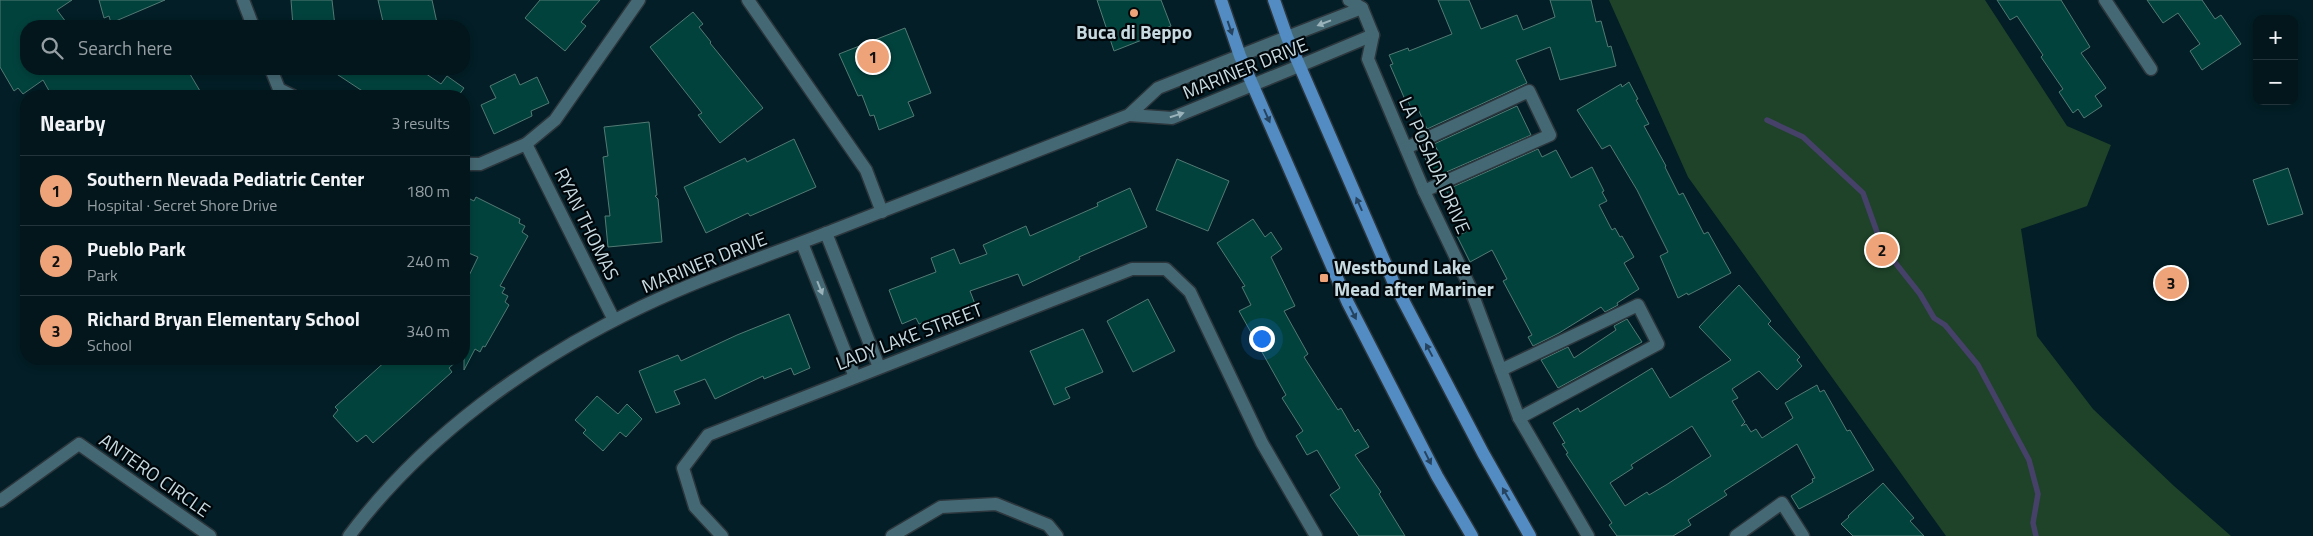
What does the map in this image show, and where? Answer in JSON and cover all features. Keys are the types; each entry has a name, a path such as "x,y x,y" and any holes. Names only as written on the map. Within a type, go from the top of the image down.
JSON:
{"main road":[{"path":"1222,0 1240,56 1348,303 1437,476 1472,536"},
{"path":"1274,0 1287,38 1393,281 1483,453 1530,536"}],"street":[{"path":"242,0 250,20"},
{"path":"470,164 480,164 526,144 556,120 639,0"},
{"path":"748,0 866,170 882,212"},
{"path":"1349,0 1362,8 1373,35"},
{"path":"2105,0 2151,69"},
{"name":"MARINER DRIVE","path":"349,536 388,490 421,457 475,410 532,367 614,320 690,286 1129,115 1158,88 1362,8"},
{"name":"MARINER DRIVE","path":"1129,115 1172,118 1373,35"},
{"name":"LA POSADA DRIVE","path":"1373,35 1368,60 1424,191 1469,285 1519,418 1588,536"},
{"path":"273,75 281,90"},
{"path":"1406,148 1529,92 1550,135 1424,191"},
{"name":"RYAN THOMAS","path":"526,144 614,320"},
{"path":"826,233 880,367"},
{"path":"802,243 856,377"},
{"name":"LADY LAKE STREET","path":"722,536 695,507 682,468 708,435 1132,269 1166,269 1190,292 1262,443 1316,536"},
{"path":"1501,370 1638,304 1658,344 1519,418"},
{"name":"ANTERO CIRCLE","path":"0,501 78,444 210,536"},
{"path":"1736,536 1782,503 1803,536"},
{"path":"892,536 941,508 996,504 1048,525 1057,536"}],"green space":[{"path":"1609,0 1985,0 2067,126 2111,145 2087,206 2021,229 2037,336 2093,409 2174,486 2231,536 1946,536 1688,177"}],"building":[{"path":"0,0 72,0 57,10 64,20 20,20 20,75 191,75 199,90 49,90 43,80 29,90 20,90 18,88 14,91 0,67"},
{"path":"99,0 165,0 118,20 110,20 109,16 104,18"},
{"path":"291,0 332,0 334,20 293,20"},
{"path":"378,0 432,0 436,20 383,20"},
{"path":"540,0 600,0 581,22 586,26 565,51 525,18"},
{"name":"Buca di Beppo","path":"1097,0 1161,0 1171,26 1151,34 1152,36 1114,51"},
{"path":"1438,0 1469,0 1481,29 1517,15 1523,30 1555,17 1550,0 1591,0 1596,22 1601,21 1608,47 1611,46 1616,66 1560,80 1550,47 1516,60 1527,83 1427,129 1418,109 1412,111 1408,101 1406,102 1390,65 1393,64 1389,55 1408,48 1409,51 1452,34"},
{"path":"1997,0 2061,0 2090,47 2081,53 2106,88 2095,96 2102,106 2084,118 2078,109 2073,113 2059,92 2063,89 2041,57 2043,55 2017,16 2010,20"},
{"path":"2147,0 2202,0 2215,19 2221,15 2241,44 2202,70 2190,51 2200,44 2178,13 2163,23"},
{"path":"693,12 703,24 699,27 710,43 763,108 720,143 698,115 702,113 650,47"},
{"path":"905,28 931,93 908,102 914,116 879,130 874,115 870,116 862,95 858,96 839,54"},
{"path":"515,74 520,85 537,77 549,103 531,111 532,116 494,134 481,105 496,98 490,86"},
{"path":"338,75 428,75 441,84 447,76 464,88 463,90 361,90"},
{"path":"1629,82 1649,124 1644,126 1666,166 1679,195 1683,193 1704,234 1708,232 1731,273 1688,295 1687,293 1678,298 1660,256 1668,252 1637,190 1610,145 1602,149 1577,110 1621,84 1622,87"},
{"path":"1517,106 1531,135 1435,177 1425,158 1438,151 1434,144"},
{"path":"649,122 657,195 655,196 658,199 662,242 608,247 605,216 610,216 603,157 608,156 604,127"},
{"path":"794,139 816,187 750,216 748,213 706,233 684,187 745,158 747,162"},
{"path":"1538,149 1542,157 1556,150 1571,178 1592,167 1607,201 1599,205 1612,230 1615,228 1620,237 1622,236 1634,257 1624,263 1639,289 1605,312 1601,307 1559,333 1533,346 1528,337 1532,335 1503,281 1507,279 1492,250 1470,262 1457,236 1466,232 1446,190"},
{"path":"1177,159 1229,181 1208,231 1156,210"},
{"path":"2288,168 2303,214 2268,225 2253,180"},
{"path":"1130,188 1147,227 1079,257 1080,259 1023,286 1018,274 970,291 975,304 919,324 916,318 902,324 889,290 936,272 931,258 954,249 960,264 987,254 983,245 1026,226 1030,236 1098,206 1097,203"},
{"path":"476,197 520,219 519,223 525,226 522,232 528,236 500,286 505,288 502,293 508,296 505,302 509,305 485,347 483,346 480,352 475,349 470,359 470,274 478,257 470,254 470,199 474,201"},
{"path":"1253,219 1265,237 1271,232 1282,249 1271,257 1295,306 1284,311 1308,354 1304,357 1338,410 1341,408 1355,432 1358,429 1369,447 1355,455 1381,492 1379,494 1405,536 1359,536 1330,495 1340,488 1317,450 1307,455 1296,436 1303,431 1282,398 1286,395 1239,311 1251,305 1242,287 1245,286 1217,243"},
{"path":"1739,285 1771,321 1768,324 1800,357 1797,360 1802,366 1777,390 1759,371 1732,389 1738,398 1732,401 1745,422 1741,426 1746,424 1751,432 1756,429 1762,438 1793,418 1785,403 1817,385 1820,392 1824,390 1847,431 1850,430 1874,470 1799,509 1791,496 1813,482 1812,479 1815,478 1797,444 1724,491 1727,495 1688,520 1691,525 1673,536 1617,536 1609,525 1612,523 1566,454 1568,453 1562,444 1565,443 1553,423 1578,408 1580,412 1652,368 1670,398 1731,360 1699,327","holes":["1692,426 1711,456 1649,495 1647,492 1625,506 1610,483 1633,468 1631,465"]},
{"path":"1148,299 1175,351 1133,372 1107,321"},
{"path":"789,314 810,368 794,375 791,368 764,379 763,376 715,399 705,379 674,391 680,404 656,413 639,371 678,355 681,361"},
{"path":"1627,319 1642,342 1558,388 1541,360 1568,347 1574,358 1616,330 1614,326"},
{"path":"1083,329 1103,372 1065,388 1070,398 1054,405 1030,351"},
{"path":"381,365 452,365 449,368 452,372 373,443 366,435 357,442 333,416 338,410 335,407"},
{"path":"597,396 618,414 627,404 642,419 626,437 620,432 603,451 583,433 586,430 575,420"},
{"path":"1883,483 1914,518 1910,521 1924,536 1853,536 1841,524"}],"waterway":[{"path":"1767,120 1803,137 1863,193 1882,246 1920,294 1934,318 1945,325 1978,365 2029,460 2038,494 2033,523 2036,536"}],"place":[{"name":"Buca di Beppo","path":"1134,13"},
{"name":"Southern Nevada Pediatric Center","path":"873,57"},
{"name":"Pueblo Park","path":"1882,250"},
{"name":"Westbound Lake Mead after Mariner","path":"1324,278"},
{"name":"Richard Bryan Elementary School","path":"2171,283"}]}
